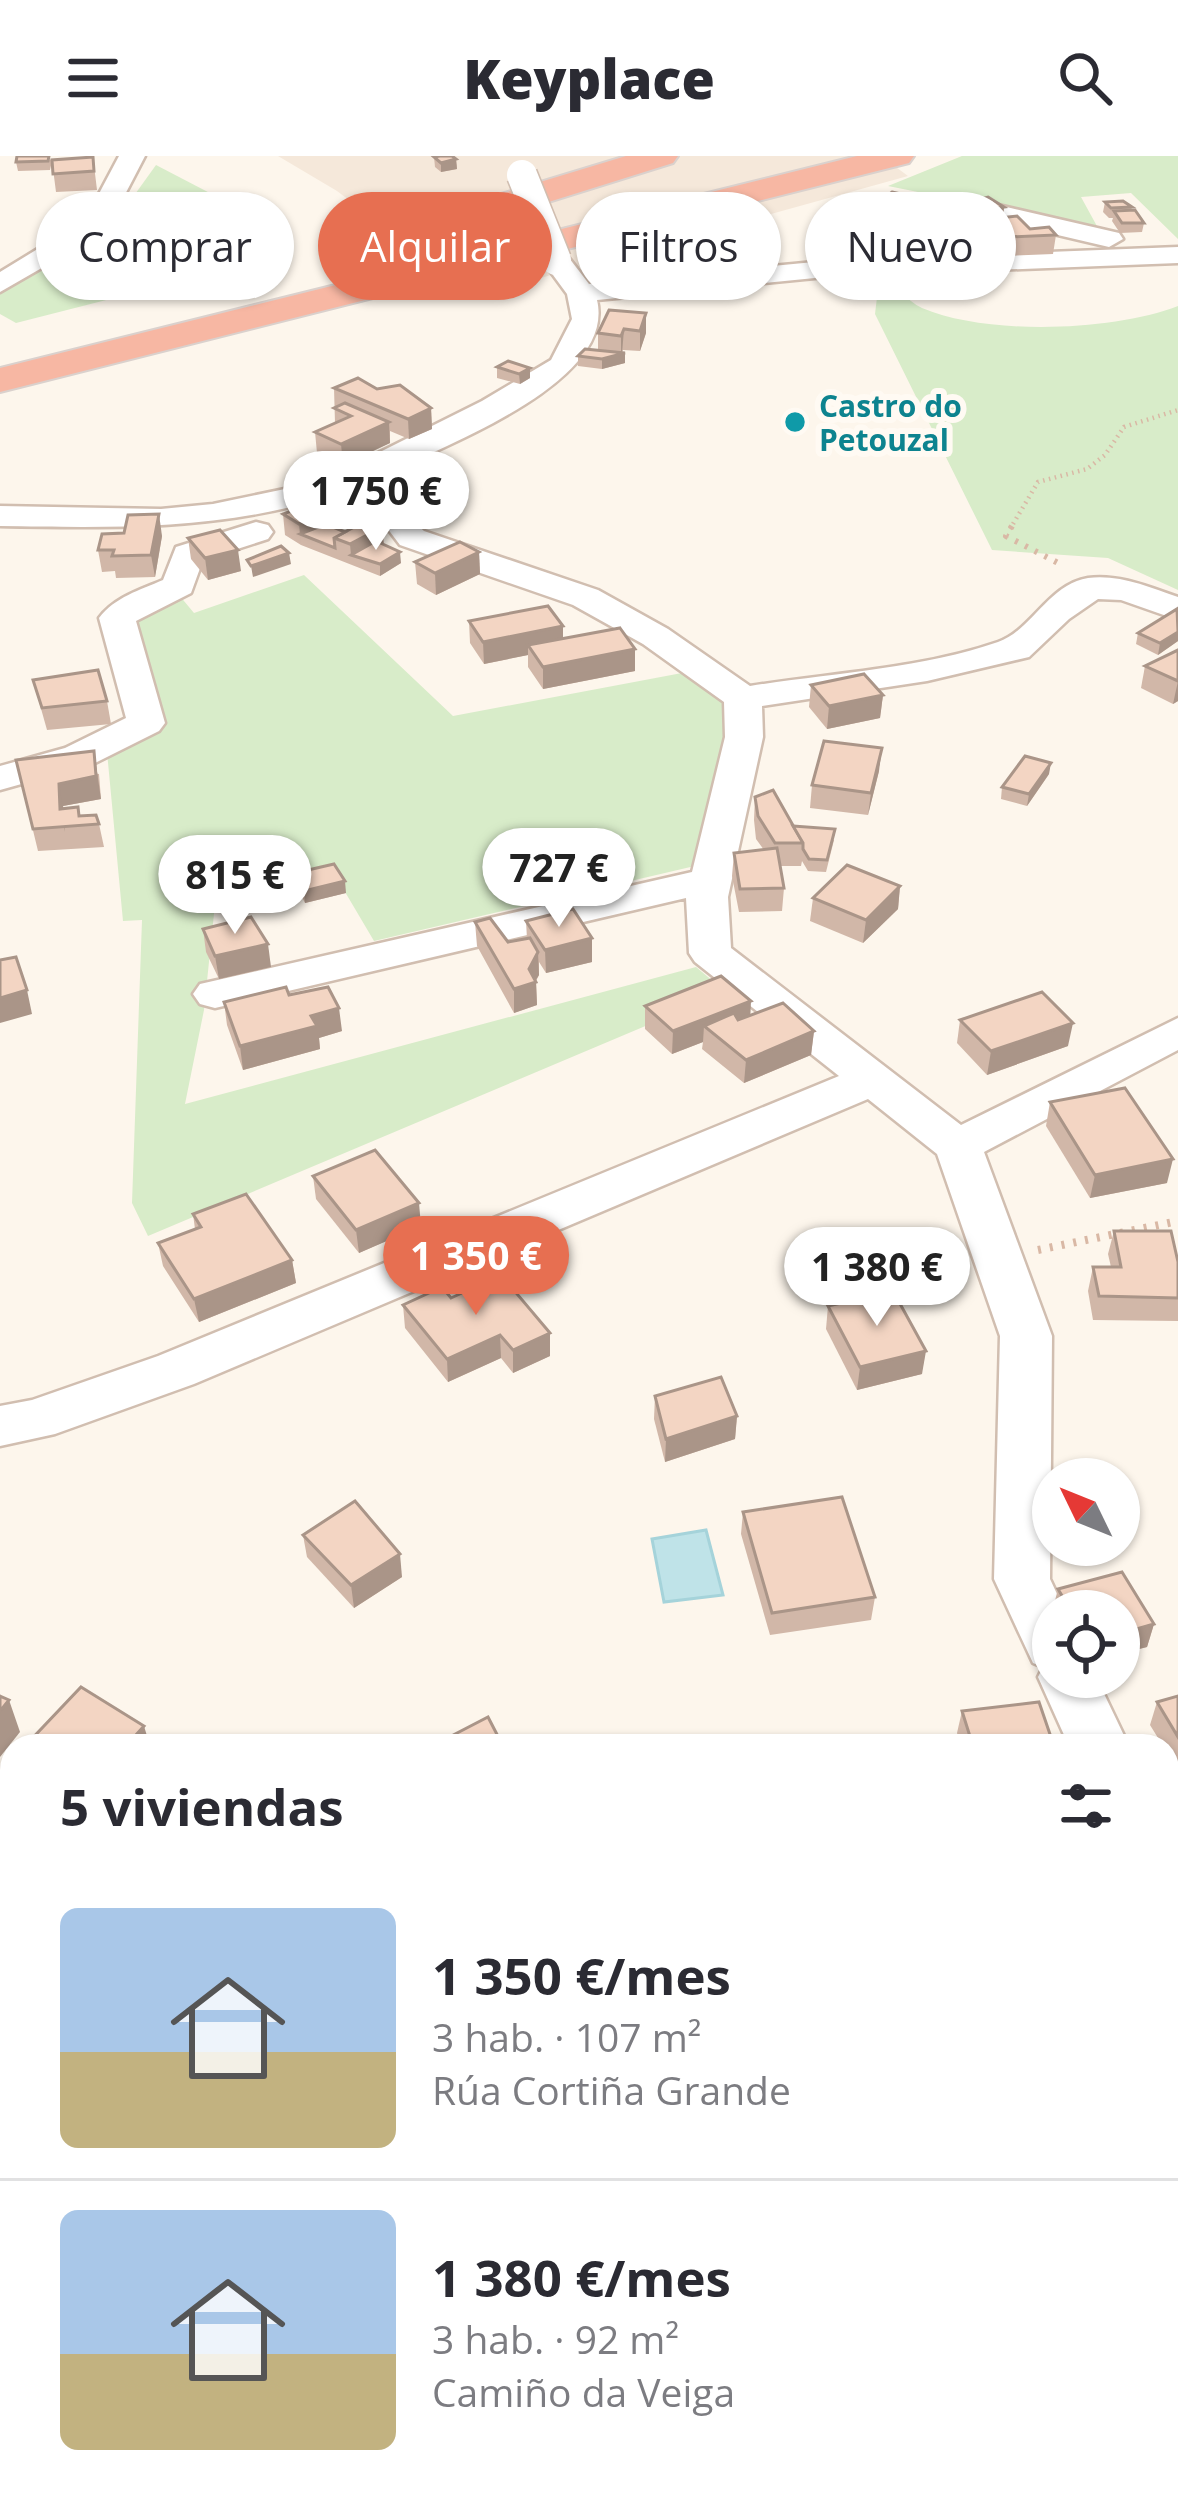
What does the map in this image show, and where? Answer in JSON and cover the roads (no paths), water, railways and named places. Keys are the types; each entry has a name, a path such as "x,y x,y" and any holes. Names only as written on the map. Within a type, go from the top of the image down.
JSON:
{"highway":[{"path":"0,379 817,156"},
{"path":"0,379 897,156"},
{"path":"552,197 677,163"},
{"path":"0,355 677,163"},
{"path":"0,355 182,300"}],"street":[{"path":"0,284 96,225 132,156"},
{"path":"523,166 556,260 576,286"},
{"path":"1016,217 1166,255"},
{"path":"781,273 1166,255"},
{"path":"0,517 161,519 212,514 308,494 361,474 493,408 562,366 578,344 587,319 583,300"},
{"path":"361,474 381,494 386,513 413,539 561,586 659,636 743,698 927,670 1016,650 1056,611 1108,589 1178,609"},
{"path":"0,778 79,756 146,723 117,618 132,606 179,586 188,554 266,529 365,512 386,513"},
{"path":"743,698 744,737 711,880 710,953 958,1146 1026,1336 1022,1579 1032,1601"},
{"path":"214,994 711,880"},
{"path":"958,1146 1178,1032"},
{"path":"0,1426 36,1420 176,1370 874,1079"},
{"path":"1077,1698 1093,1734"}],"water":[{"path":"706,1530 723,1595 664,1602 652,1539"}],"place":[{"name":"Castro do Petouzal","path":"795,422"}]}
